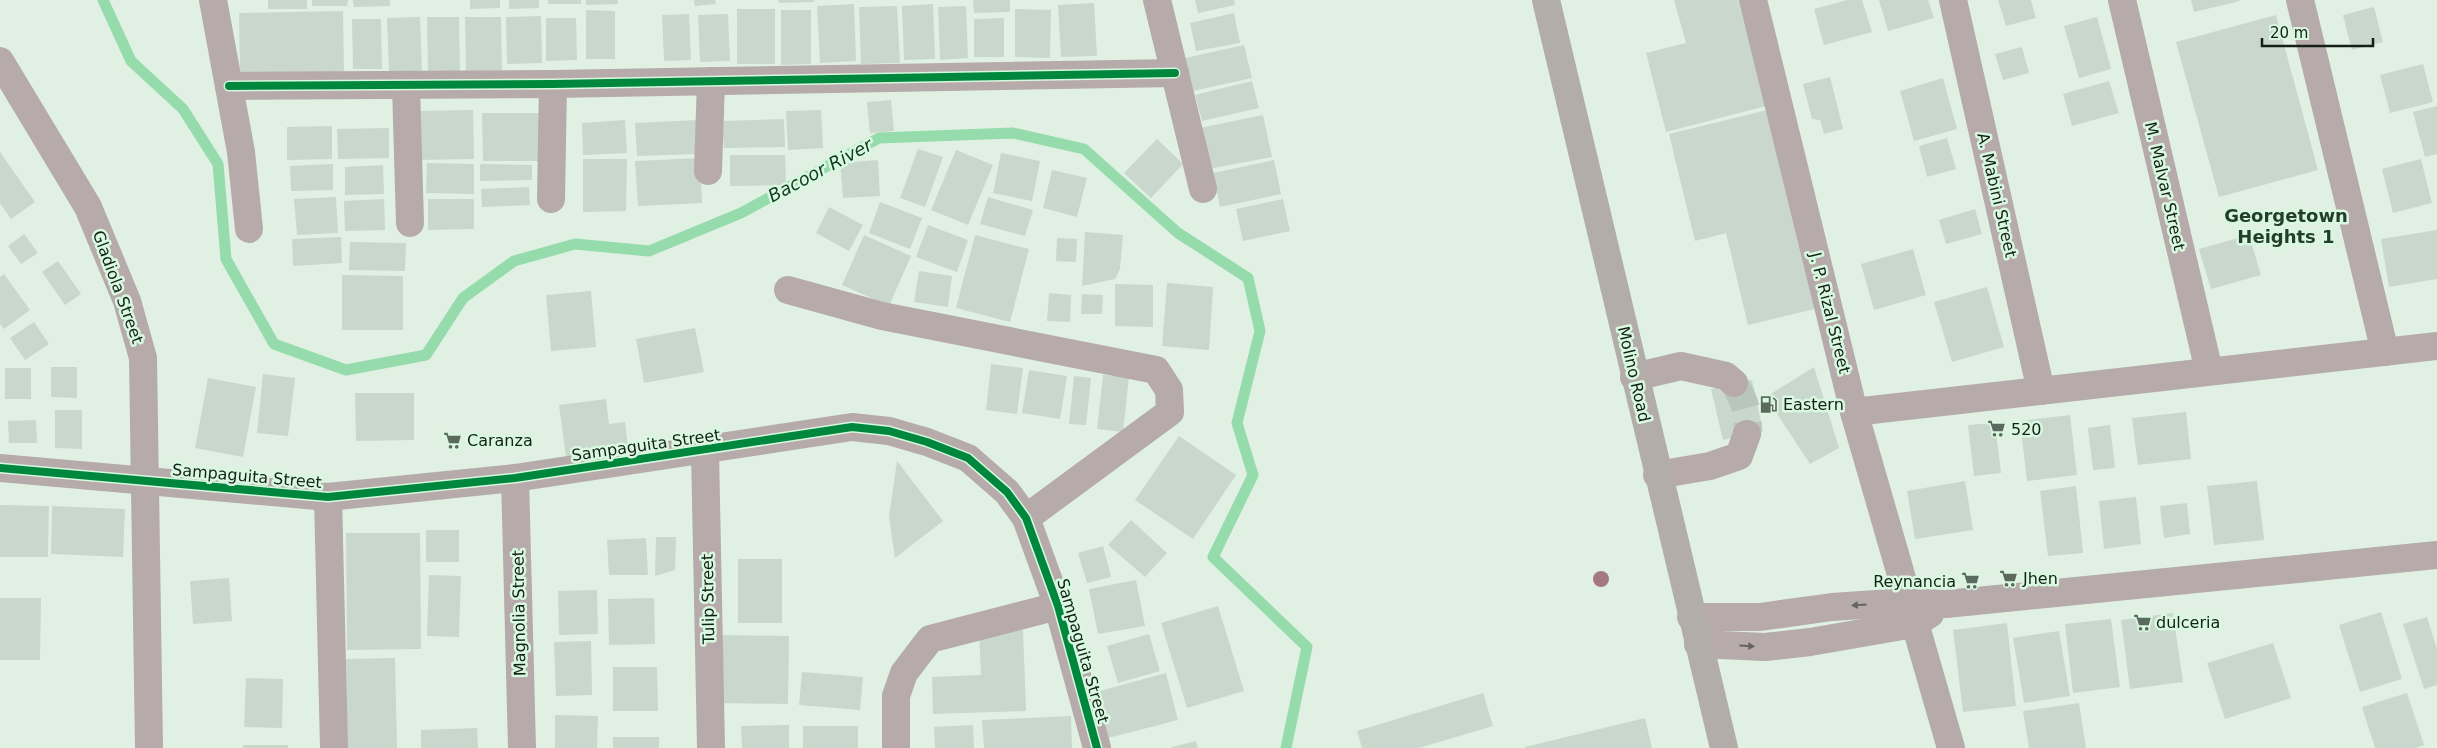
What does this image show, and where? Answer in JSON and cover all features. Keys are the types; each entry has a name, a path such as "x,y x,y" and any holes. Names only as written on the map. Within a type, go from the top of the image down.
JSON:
{"main road":[{"name":"Molino Road","path":"1546,0 1691,617 1724,748"}],"street":[{"path":"213,0 241,152 249,228"},
{"path":"1157,0 1203,189"},
{"name":"J. P. Rizal Street","path":"1753,0 1854,412 1951,748"},
{"name":"A. Mabini Street","path":"1953,0 2042,391"},
{"name":"M. Malvar Street","path":"2122,0 2209,371"},
{"path":"2300,0 2385,352"},
{"name":"Gladiola Street","path":"0,61 88,207 127,301 143,358 149,748"},
{"path":"229,86 553,84 1176,73"},
{"path":"708,171 711,81"},
{"path":"551,199 553,84"},
{"path":"406,86 410,223"},
{"path":"788,290 882,316 1156,370 1169,390 1170,412 1026,518"},
{"path":"1854,412 2437,346"},
{"path":"1634,376 1681,366 1726,376 1734,383"},
{"name":"Sampaguita Street","path":"0,468 328,496 515,478 705,451 852,427 889,431 927,442 968,458 1006,492 1026,518 1058,606 1098,748"},
{"path":"1657,474 1710,466 1739,456 1747,434"},
{"name":"Tulip Street","path":"705,451 711,748"},
{"name":"Magnolia Street","path":"515,478 522,748"},
{"path":"328,496 334,748"},
{"path":"1698,644 1765,647 1946,604 2437,555"},
{"path":"896,748 896,696 904,673 930,639 1058,606"},
{"path":"1691,617 1760,617 1832,608 1911,613"}],"building":[{"path":"268,0 307,0 307,9 268,9"},
{"path":"312,0 348,0 347,6 312,6"},
{"path":"353,0 390,0 390,6 354,7"},
{"path":"470,0 500,0 500,8 470,9"},
{"path":"509,0 539,0 539,8 509,9"},
{"path":"548,0 581,0 581,4 548,4"},
{"path":"586,0 618,0 618,4 586,5"},
{"path":"694,0 715,0 716,4 695,6"},
{"path":"778,0 814,0 814,2 779,3"},
{"path":"973,0 1010,0 1010,12 974,13"},
{"path":"1195,0 1234,0 1235,5 1198,13"},
{"path":"1674,0 1738,0 1766,106 1666,132 1646,53 1686,43"},
{"path":"1847,0 1862,0 1872,32 1824,45 1814,9"},
{"path":"1879,0 1928,0 1934,18 1888,31"},
{"path":"1998,0 2031,0 2036,18 2006,26"},
{"path":"2191,0 2239,0 2240,1 2194,12"},
{"path":"1094,3 1097,56 1061,57 1058,5"},
{"path":"854,4 856,61 820,63 817,6"},
{"path":"933,4 935,59 904,60 902,6"},
{"path":"897,6 900,63 861,64 859,7"},
{"path":"966,6 968,58 940,60 938,7"},
{"path":"2374,7 2383,42 2352,50 2343,15"},
{"path":"737,9 775,9 775,64 737,64"},
{"path":"1015,9 1051,10 1050,58 1015,57"},
{"path":"586,10 615,11 615,59 586,59"},
{"path":"781,10 811,10 811,64 781,65"},
{"path":"343,11 344,74 240,76 239,13"},
{"path":"1234,13 1240,43 1196,51 1190,23"},
{"path":"689,14 691,60 664,61 662,15"},
{"path":"728,14 730,61 700,62 698,15"},
{"path":"2276,15 2318,170 2219,197 2176,42"},
{"path":"541,16 542,63 507,64 506,17"},
{"path":"420,17 422,72 389,74 387,18"},
{"path":"427,17 459,17 460,73 428,74"},
{"path":"465,17 501,17 502,70 466,71"},
{"path":"2097,17 2111,69 2079,78 2064,26"},
{"path":"546,18 576,18 577,60 546,61"},
{"path":"1004,18 1004,57 974,57 974,19"},
{"path":"352,19 381,19 382,69 353,69"},
{"path":"1244,45 1252,78 1193,91 1185,58"},
{"path":"2022,47 2029,73 2003,80 1995,54"},
{"path":"2423,64 2433,102 2390,113 2380,75"},
{"path":"1830,77 1843,129 1824,134 1820,120 1812,119 1803,84"},
{"path":"1943,78 1957,129 1914,141 1900,91"},
{"path":"1252,81 1259,108 1202,121 1195,95"},
{"path":"2109,81 2119,113 2072,126 2063,94"},
{"path":"891,100 894,131 870,133 867,102"},
{"path":"2437,106 2437,154 2425,157 2413,112"},
{"path":"473,110 474,159 417,160 417,111"},
{"path":"821,110 823,148 788,150 786,111"},
{"path":"1767,110 1815,309 1748,325 1726,233 1695,241 1669,134"},
{"path":"482,113 541,113 541,161 483,161"},
{"path":"1263,115 1272,157 1209,169 1200,128"},
{"path":"784,119 785,147 724,148 722,121"},
{"path":"625,120 627,153 583,155 582,123"},
{"path":"697,120 698,154 637,156 635,123"},
{"path":"332,126 332,159 287,160 287,127"},
{"path":"389,128 389,158 338,159 337,129"},
{"path":"1947,138 1956,169 1927,177 1919,146"},
{"path":"1157,139 1183,164 1151,198 1124,173"},
{"path":"918,149 943,157 925,207 900,198"},
{"path":"956,150 993,165 968,225 931,210"},
{"path":"0,152 35,202 11,219 0,203"},
{"path":"1001,153 1040,161 1032,201 993,193"},
{"path":"730,155 785,155 786,185 730,186"},
{"path":"700,158 702,203 638,206 635,161"},
{"path":"583,159 627,159 626,211 583,212"},
{"path":"2421,159 2432,203 2393,213 2382,169"},
{"path":"878,160 880,196 843,198 840,163"},
{"path":"1274,160 1281,194 1220,207 1213,173"},
{"path":"427,163 474,164 474,194 426,193"},
{"path":"333,164 333,190 291,191 290,166"},
{"path":"480,164 532,165 532,180 480,181"},
{"path":"383,165 384,194 345,195 345,167"},
{"path":"1052,170 1087,178 1077,217 1043,208"},
{"path":"529,187 530,205 482,207 481,189"},
{"path":"336,197 338,233 297,235 294,199"},
{"path":"988,197 1033,210 1025,236 980,224"},
{"path":"384,199 385,230 345,231 344,201"},
{"path":"428,199 474,199 474,229 428,230"},
{"path":"1283,199 1290,231 1243,241 1236,209"},
{"path":"880,202 922,218 910,249 869,233"},
{"path":"829,207 863,225 849,251 816,233"},
{"path":"1975,209 1982,234 1946,244 1939,220"},
{"path":"928,225 968,240 957,272 916,257"},
{"path":"2437,230 2437,279 2389,287 2381,239"},
{"path":"1085,232 1123,235 1120,269 1115,279 1082,286"},
{"path":"24,234 38,253 21,264 8,246"},
{"path":"864,235 911,256 889,306 842,285"},
{"path":"975,235 1029,249 1010,322 956,308"},
{"path":"2249,235 2261,275 2211,289 2199,249"},
{"path":"341,237 342,263 293,266 292,239"},
{"path":"1057,238 1077,239 1076,262 1056,261"},
{"path":"350,242 406,243 405,271 349,270"},
{"path":"1913,249 1926,295 1874,310 1861,264"},
{"path":"58,261 81,294 65,305 42,272"},
{"path":"919,271 952,276 948,307 914,302"},
{"path":"4,274 30,310 4,329 0,324 0,277"},
{"path":"342,275 403,276 403,330 342,330"},
{"path":"1167,283 1213,287 1209,350 1162,346"},
{"path":"1115,284 1153,285 1153,327 1115,326"},
{"path":"1987,287 2004,347 1952,362 1934,302"},
{"path":"591,291 596,347 551,351 546,295"},
{"path":"1049,293 1071,295 1070,322 1047,321"},
{"path":"1082,294 1103,295 1102,314 1081,314"},
{"path":"34,322 49,344 25,360 10,338"},
{"path":"695,328 704,372 644,383 636,339"},
{"path":"991,364 1023,368 1017,414 986,410"},
{"path":"51,367 77,367 77,398 51,397"},
{"path":"1814,367 1839,448 1810,464 1766,397"},
{"path":"5,368 31,368 31,399 5,399"},
{"path":"1029,370 1067,376 1060,419 1022,413"},
{"path":"263,374 295,378 288,436 257,433"},
{"path":"1103,375 1129,377 1123,432 1097,429"},
{"path":"1074,376 1091,378 1086,425 1069,424"},
{"path":"208,378 256,387 243,457 195,448"},
{"path":"1752,380 1763,431 1723,440 1711,389"},
{"path":"355,393 414,393 414,440 356,441"},
{"path":"606,399 609,424 625,422 628,448 566,457 559,405"},
{"path":"55,410 82,410 82,449 55,448"},
{"path":"2186,412 2191,459 2138,465 2132,418"},
{"path":"2070,415 2077,475 2027,481 2020,421"},
{"path":"36,420 37,443 9,443 8,421"},
{"path":"1995,423 2001,473 1974,476 1968,425"},
{"path":"2110,425 2115,468 2093,470 2088,428"},
{"path":"1179,436 1236,475 1193,539 1135,500"},
{"path":"897,461 943,521 895,558 889,517"},
{"path":"1965,481 1973,530 1915,539 1907,491"},
{"path":"2257,481 2264,540 2214,545 2207,486"},
{"path":"2076,486 2083,553 2048,556 2040,491"},
{"path":"2136,497 2141,544 2104,549 2099,501"},
{"path":"2187,503 2190,534 2164,538 2160,506"},
{"path":"0,505 49,506 48,557 0,557"},
{"path":"52,506 125,509 123,557 51,554"},
{"path":"1131,520 1167,553 1145,577 1108,545"},
{"path":"426,530 459,530 459,562 426,562"},
{"path":"346,533 420,533 421,649 347,650"},
{"path":"656,537 676,537 675,570 655,576"},
{"path":"646,538 648,575 609,575 607,540"},
{"path":"1103,546 1111,577 1087,583 1078,553"},
{"path":"738,559 782,559 782,623 738,623"},
{"path":"429,575 461,576 459,637 427,636"},
{"path":"229,578 232,621 193,624 190,581"},
{"path":"1136,580 1145,626 1098,634 1089,589"},
{"path":"597,590 598,634 559,635 558,591"},
{"path":"0,598 41,598 40,660 0,660"},
{"path":"654,598 655,644 609,645 608,599"},
{"path":"1218,606 1244,691 1187,708 1161,623"},
{"path":"2381,612 2402,679 2360,692 2339,625"},
{"path":"2173,613 2183,682 2130,689 2121,620"},
{"path":"2427,617 2437,649 2437,685 2424,689 2403,624"},
{"path":"2111,619 2120,687 2073,693 2065,624"},
{"path":"2007,623 2016,706 1963,712 1953,630"},
{"path":"1023,629 1026,711 933,714 932,677 981,675 979,630"},
{"path":"2059,631 2070,696 2024,703 2013,638"},
{"path":"1149,634 1160,671 1118,683 1107,646"},
{"path":"720,635 789,636 788,704 719,703"},
{"path":"591,641 592,695 556,696 554,642"},
{"path":"2273,643 2291,698 2225,719 2207,663"},
{"path":"395,658 397,748 347,748 346,659"},
{"path":"613,667 657,667 658,711 613,711"},
{"path":"802,672 863,677 860,710 799,705"},
{"path":"1166,673 1178,720 1108,738 1096,692"},
{"path":"246,678 283,679 282,728 244,727"},
{"path":"1483,693 1493,726 1419,748 1362,748 1357,731"},
{"path":"2407,693 2424,745 2416,748 2375,748 2362,707"},
{"path":"2079,703 2086,748 2029,748 2023,711"},
{"path":"555,715 598,716 597,748 555,748"},
{"path":"1071,716 1072,748 984,748 982,720"},
{"path":"1645,718 1652,748 1525,748 1525,747"},
{"path":"789,725 789,748 742,748 741,726"},
{"path":"973,725 974,748 935,748 934,727"},
{"path":"803,726 858,726 858,748 803,748"},
{"path":"477,728 478,748 421,748 421,730"},
{"path":"613,737 659,737 659,748 613,748"},
{"path":"1196,741 1198,748 1172,748 1172,747"},
{"path":"243,745 288,745 288,748 243,748"}],"waterway":[{"name":"Bacoor River","path":"103,0 131,61 183,109 218,164 226,259 274,344 346,370 426,355 463,298 514,261 575,244 649,251 741,213 879,138 1013,133 1084,149 1178,233 1248,278 1260,331 1237,423 1253,475 1213,557 1307,647 1286,748"}],"tunnel":[{"path":"1734,383 1745,407 1748,420 1747,434"}],"cycle path":[{"path":"229,86 553,84 1175,73"},
{"path":"0,468 328,497 515,478 852,427 889,431 927,442 968,458 1007,492 1026,518 1058,606 1097,748"}],"place":[{"name":"Eastern","path":"1769,404"},
{"name":"520","path":"1997,429"},
{"name":"Caranza","path":"453,440"},
{"name":"Jhen","path":"2009,578"},
{"name":"Reynancia","path":"1970,581"},
{"name":"dulceria","path":"2142,622"}],"district":[{"name":"Georgetown Heights 1","path":"2286,225"}]}
